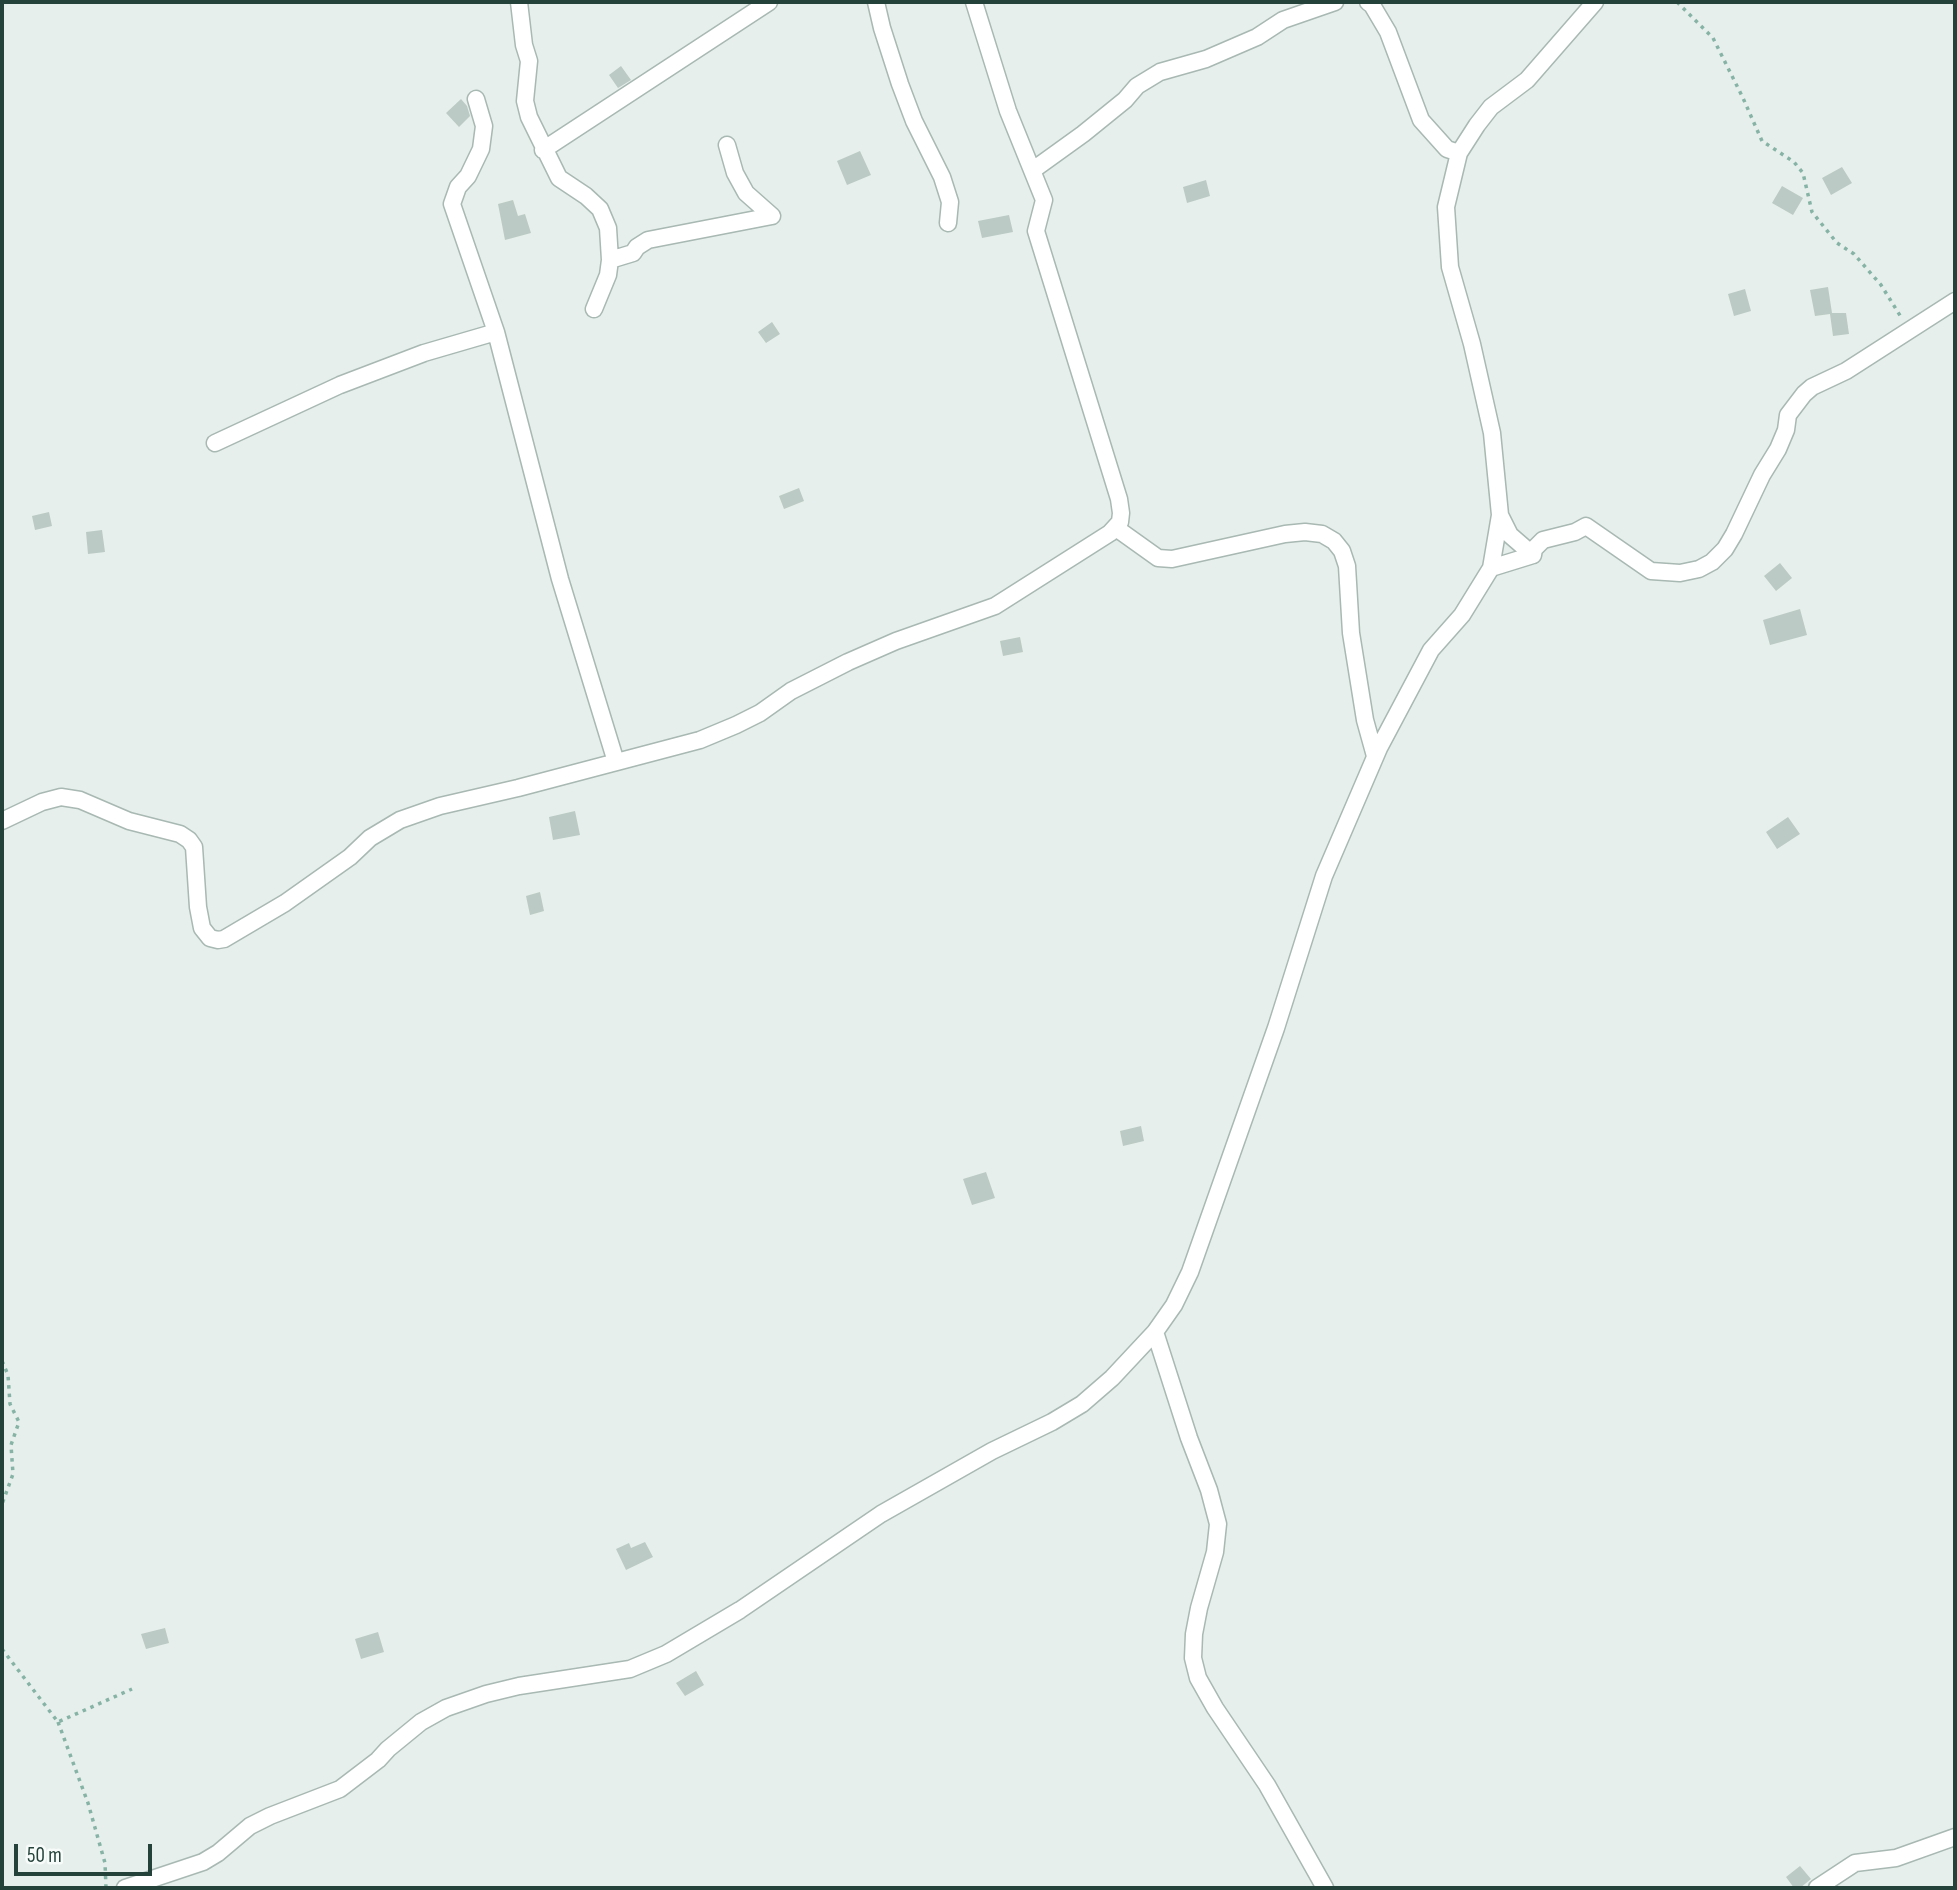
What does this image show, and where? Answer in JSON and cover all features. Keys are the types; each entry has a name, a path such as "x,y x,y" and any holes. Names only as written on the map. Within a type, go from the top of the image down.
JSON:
{"street":[{"path":"519,2 524,45 529,61 525,101 529,117 559,178 600,209 608,228 608,275 594,309"},
{"path":"544,150 769,2"},
{"path":"876,2 900,84 914,121 942,177 950,202 948,223"},
{"path":"2,821 42,802 61,797 80,800 130,821 180,834 194,847 202,928 210,938 218,940 245,928 285,903 350,857 370,838 400,820 440,806 700,740 736,726 760,713 790,691 848,662 886,645 995,606 1116,528 1121,513 1119,499 1036,231 1044,200 1008,111 974,2"},
{"path":"1282,2 1283,20"},
{"path":"1033,170 1083,134 1125,100 1137,86 1160,72 1206,59 1257,37 1283,20 1335,2"},
{"path":"1368,2 1388,32 1421,120 1447,149 1459,153"},
{"path":"125,1888 203,1862 250,1826 270,1815 341,1789 379,1760 388,1749 421,1722 446,1708 519,1686 630,1669 666,1654 740,1610 841,1539 910,1496 1082,1404 1112,1378 1155,1332 1174,1305 1190,1272 1276,1028 1324,876 1375,756 1431,650 1462,615 1491,568 1500,515 1492,432 1472,344 1450,267 1446,234 1446,206 1459,153 1491,107 1527,80 1595,2"},
{"path":"476,99 484,126 481,149 468,176 458,187 452,204 496,332 560,579 616,762"},
{"path":"610,260 633,253 648,240 772,216 746,193 735,173 727,145"},
{"path":"1533,555 1534,549 1543,540 1586,526 1651,571 1680,573 1699,569 1712,562 1725,549 1739,524 1762,475 1778,449 1786,430 1788,415 1804,394 1812,387 1846,371 1955,301"},
{"path":"215,443 340,384 424,353 496,332"},
{"path":"1500,515 1510,535 1533,555"},
{"path":"1116,528 1158,558 1172,559 1285,534 1322,534 1334,541 1342,551 1347,566 1351,633 1365,720 1375,756"},
{"path":"1491,568 1533,555"},
{"path":"1155,1332 1218,1524 1215,1552 1194,1634 1193,1658 1198,1678 1267,1785 1325,1888"},
{"path":"1817,1888 1855,1863 1896,1858 1955,1837"}],"path":[{"path":"1677,2 1713,38 1762,141 1794,162 1803,173 1812,212 1838,243 1854,254 1881,285 1911,330"},
{"path":"2,1361 8,1375 9,1404 19,1422 11,1445 13,1474 2,1504"},
{"path":"2,1649 58,1722 88,1803 104,1863 106,1888"},
{"path":"58,1722 132,1689"}],"building":[{"path":"621,66 631,80 618,88 609,75"},
{"path":"461,99 470,116 459,127 446,113"},
{"path":"860,151 871,175 847,185 837,161"},
{"path":"1842,167 1852,183 1831,195 1822,178"},
{"path":"1206,180 1210,196 1187,203 1183,187"},
{"path":"1782,186 1803,198 1793,215 1772,203"},
{"path":"513,200 518,216 525,214 531,233 505,240 498,204"},
{"path":"1009,215 1013,232 982,238 978,221"},
{"path":"1828,287 1832,313 1846,313 1849,334 1833,336 1830,314 1815,316 1810,290"},
{"path":"1745,289 1751,311 1734,316 1728,294"},
{"path":"772,322 780,334 766,343 758,332"},
{"path":"799,488 804,501 784,509 779,496"},
{"path":"49,512 52,526 35,530 32,516"},
{"path":"102,530 105,552 88,554 86,532"},
{"path":"1780,563 1792,578 1776,591 1764,576"},
{"path":"1800,609 1807,635 1770,645 1763,620"},
{"path":"1020,637 1023,652 1003,656 1000,641"},
{"path":"575,811 580,835 553,840 549,817"},
{"path":"1788,817 1800,834 1777,849 1766,832"},
{"path":"540,892 544,911 530,915 526,896"},
{"path":"1141,1126 1144,1141 1123,1146 1120,1131"},
{"path":"986,1172 995,1198 972,1205 963,1179"},
{"path":"645,1542 653,1557 626,1570 616,1549 629,1543 631,1548"},
{"path":"165,1628 169,1643 146,1649 141,1634"},
{"path":"378,1632 384,1652 361,1659 355,1639"},
{"path":"696,1671 704,1685 685,1696 676,1683"},
{"path":"1800,1866 1811,1879 1800,1888 1794,1888 1786,1877"}]}
